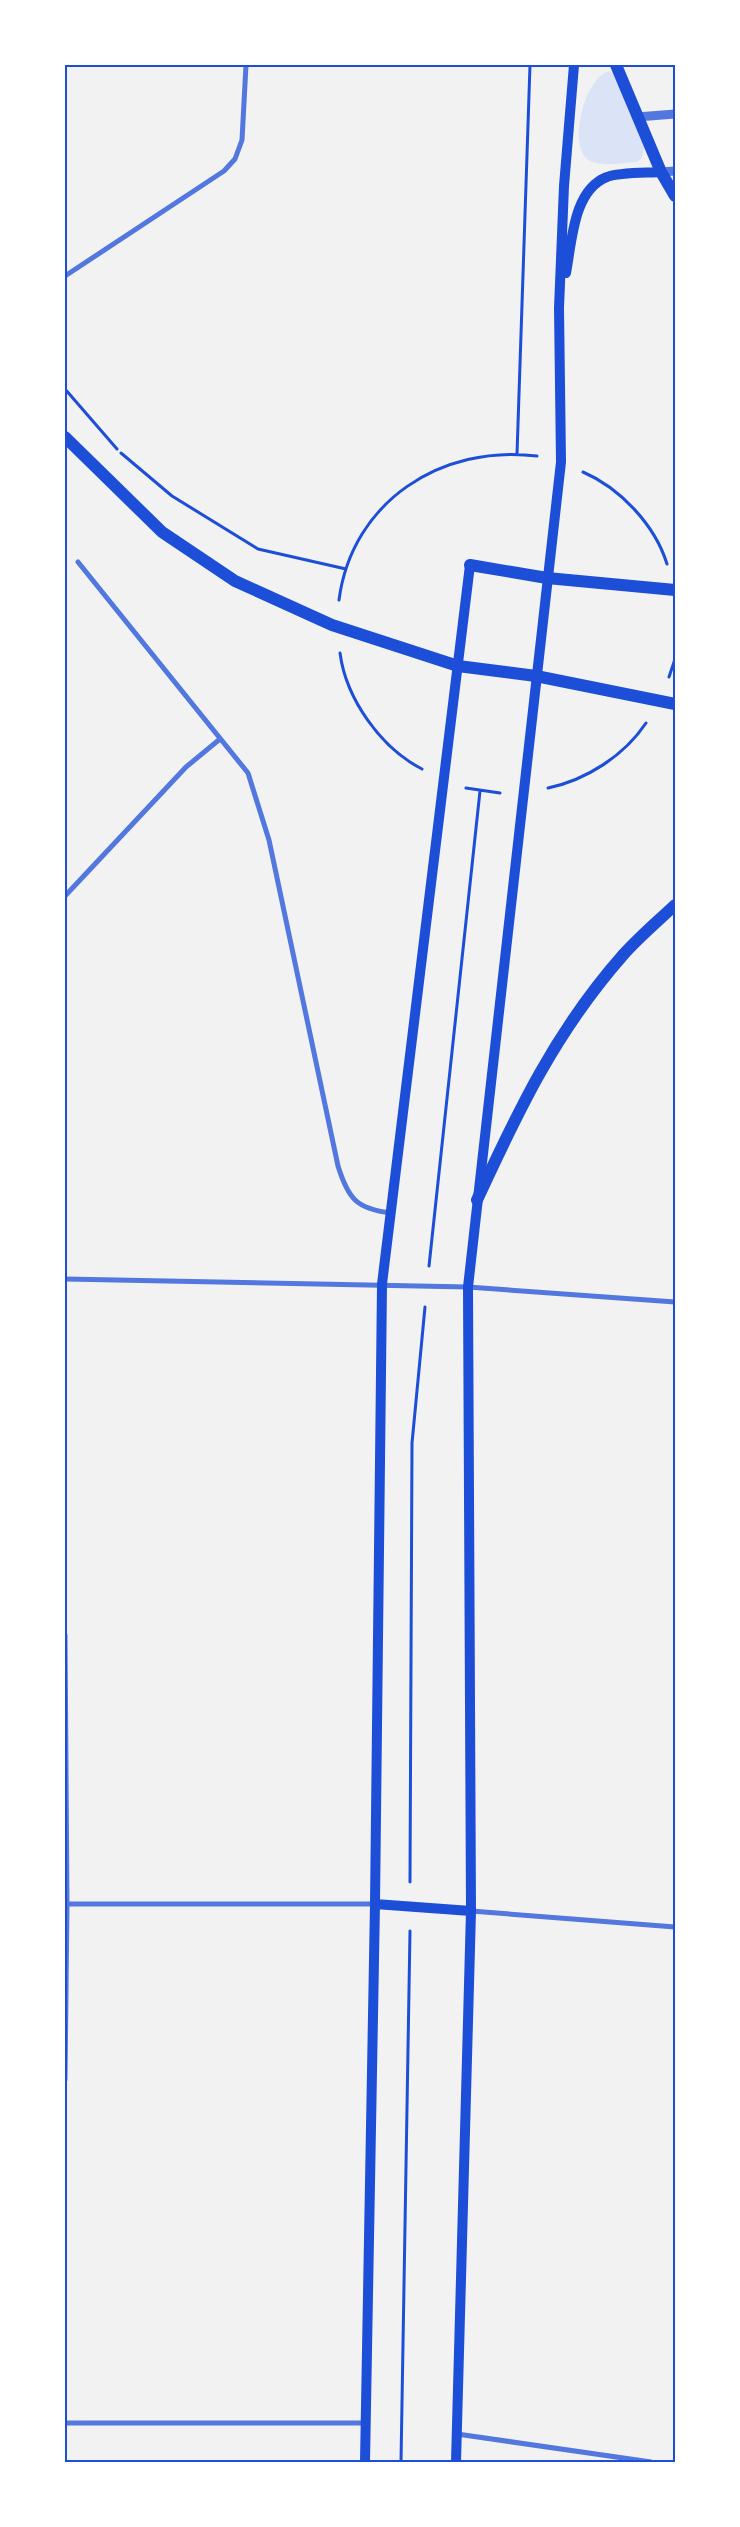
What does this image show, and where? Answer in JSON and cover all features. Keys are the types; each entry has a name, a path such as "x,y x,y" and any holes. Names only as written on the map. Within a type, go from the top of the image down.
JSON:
{"main road":[{"path":"456,2462 471,1911 468,1287 561,462 559,308 564,186 574,65"},
{"path":"616,65 636,117 661,172 675,196"},
{"path":"559,308 574,231 581,204 589,188 607,176 661,172"},
{"path":"65,437 170,537 235,581 337,627 458,666 536,676 675,704"},
{"path":"365,2462 375,1904 382,1284 470,565 547,578 675,590"},
{"path":"477,1200 523,1102 549,1056 585,1002 624,954 675,905"},
{"path":"375,1904 471,1911"}],"street":[{"path":"65,276 224,171 235,159 242,140 246,65"},
{"path":"636,117 675,114"},
{"path":"661,172 675,171"},
{"path":"78,562 248,773 269,840 338,1166 346,1191 361,1206 374,1211 392,1213"},
{"path":"65,896 186,767 220,739"},
{"path":"65,1279 468,1287 675,1302"},
{"path":"65,1635 65,2080"},
{"path":"66,1904 375,1904"},
{"path":"471,1911 675,1926"},
{"path":"65,2424 366,2423"},
{"path":"457,2434 651,2462"}],"path":[{"path":"517,454 530,65"},
{"path":"65,389 118,451 172,496 258,548 346,569"},
{"path":"670,572 665,556 646,525 623,498 594,477 561,462 517,454 473,457 438,468 406,486 379,510 358,540 346,569 339,598 337,627 341,659 352,691 367,720 389,745 414,766 444,781 480,792 523,794 565,785 604,765 637,737 661,701 675,659"},
{"path":"401,2462 410,1907 412,1443 480,792"}],"shaded area":[{"path":"610,71 616,78 644,148 642,158 637,162 595,163 583,154 579,142 579,128 586,98 601,75"}]}
